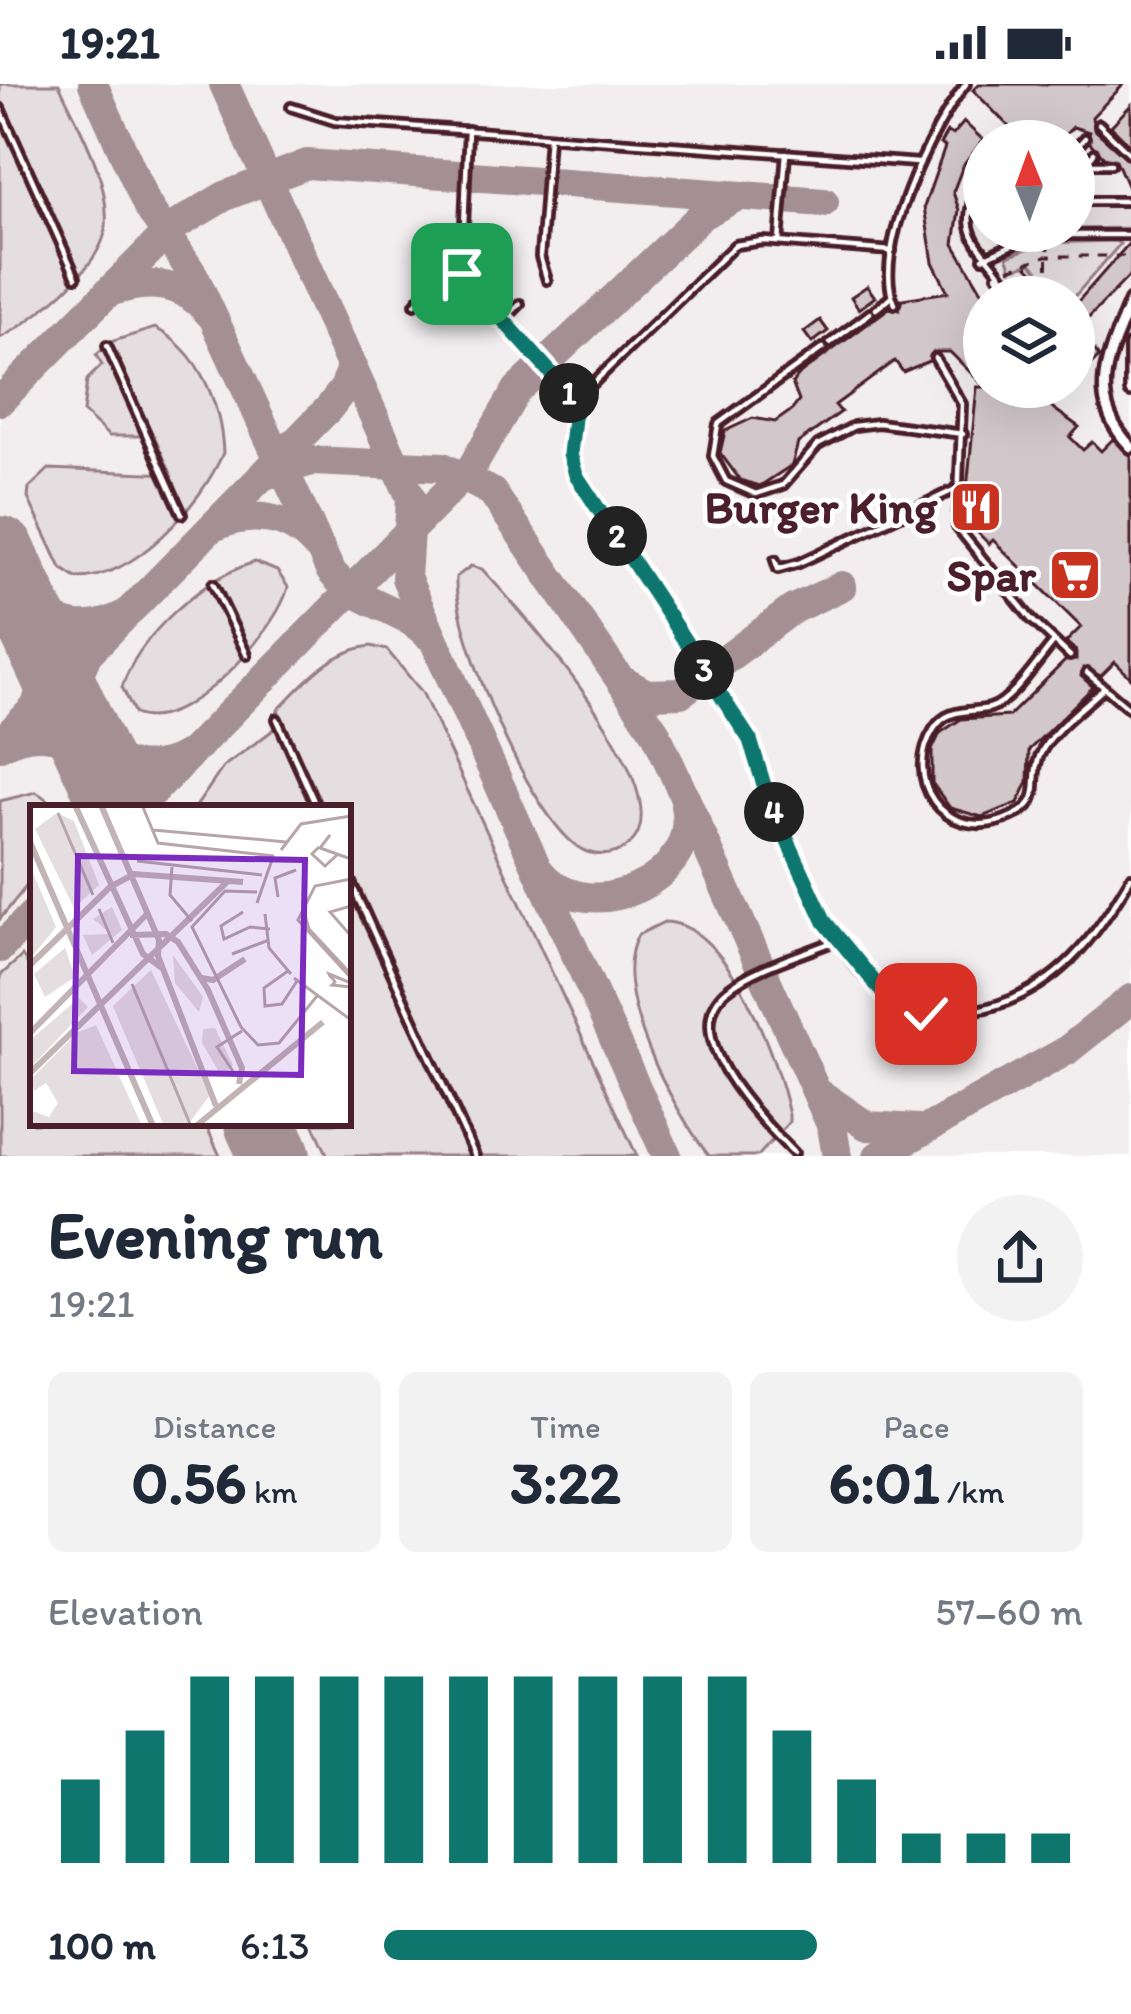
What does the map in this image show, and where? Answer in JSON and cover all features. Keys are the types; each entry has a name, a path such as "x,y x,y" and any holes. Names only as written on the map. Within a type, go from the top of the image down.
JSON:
{"street":[{"path":"1131,301 1101,386 1109,420 1131,447"},
{"path":"1131,346 1131,391"}],"lane":[{"path":"963,434 863,423 828,437 776,490 756,494 733,486 713,456 718,424 893,301 886,275 918,164 932,130 966,84"},
{"path":"291,107 321,119 918,164"},
{"path":"0,108 76,277"},
{"path":"1099,124 1131,155"},
{"path":"468,130 461,268 502,322 576,401"},
{"path":"547,280 540,250 549,136"},
{"path":"779,242 786,153"},
{"path":"1095,164 1111,164"},
{"path":"1095,201 1129,201"},
{"path":"1095,234 1129,235"},
{"path":"892,250 749,241 723,253 590,380 576,401 570,441 576,475 750,740 768,798 838,940 898,1005 926,1014 974,1010 1016,998 1066,966 1099,931 1131,877"},
{"path":"981,252 997,274"},
{"path":"983,258 998,252"},
{"path":"416,304 434,281 461,268"},
{"path":"502,322 520,304"},
{"path":"107,346 182,514"},
{"path":"935,358 960,394 963,434 955,515 963,541 1070,656"},
{"path":"775,560 778,569 799,563 958,488"},
{"path":"213,584 247,655"},
{"path":"1054,642 1000,703 964,709 936,725 921,763 927,796 945,815 989,824 1028,805 1039,782 1042,750 1102,688"},
{"path":"1087,673 1131,710"},
{"path":"277,719 316,805"},
{"path":"351,883 475,1156"},
{"path":"794,1153 728,1078 709,1023 713,1007 737,983 838,940"}],"path":[{"path":"1046,276 1047,252"},
{"path":"997,274 1047,256 1131,256"},
{"path":"1026,263 1037,276"}],"shaded area":[{"path":"0,84 1131,84 1131,1156 0,1156"},
{"path":"0,84 59,84 98,171 106,226 102,242 80,275 47,306 0,338"},
{"path":"1095,206 1131,206 1131,228 1095,229"},
{"path":"1095,242 1120,244 1092,276 1044,276 1031,263 1012,269 1007,256 1095,252"},
{"path":"155,328 184,350 205,381 218,416 223,453 199,494 164,535 121,566 76,578 61,568 28,498 29,488 49,469 171,474 154,436 109,436 83,412 87,380 102,365 96,355 113,341"},
{"path":"255,562 277,571 288,587 248,652 202,695 178,710 155,717 135,714 122,687 130,667 158,629 215,581"},
{"path":"471,566 482,569 560,660 617,745 635,785 641,819 630,844 620,851 593,854 566,836 521,771 468,641 456,577"},
{"path":"356,649 387,650 422,692 637,1156 328,1156 314,1126 351,1126 351,805 197,805 224,766 284,722 278,710 309,679"},
{"path":"36,792 56,805 30,805 30,882 0,919 0,801"},
{"path":"664,922 688,928 709,945 729,969 762,1031 789,1122 758,1156 709,1156 679,1110 649,1049 631,986 631,958 638,935"},
{"path":"22,956 30,962 30,1126 206,1126 220,1156 0,1156 0,976"}],"building":[{"path":"979,84 1124,84 1092,120 1002,120 973,90"},
{"path":"1131,105 1131,146 1111,126"},
{"path":"963,123 963,166 953,192 959,210 954,244 973,276 963,276 963,365 950,352 933,352 929,361 903,372 895,361 835,405 841,412 798,443 792,465 760,486 740,480 720,453 725,431 753,418 775,422 799,401 792,383 801,373 889,308 899,310 902,299 948,292 933,262 924,207 945,147 940,144 947,132 953,135"},
{"path":"1095,130 1131,162 1131,195 1116,160 1095,148"},
{"path":"1131,241 1131,274 1095,311 1095,282"},
{"path":"867,286 875,297 859,309 851,297"},
{"path":"820,320 828,331 812,343 804,332"},
{"path":"975,408 1053,408 1079,427 1070,437 1083,450 1092,442 1101,451 1113,439 1131,456 1131,678 1115,662 1101,676 1083,668 1081,676 1093,687 1029,750 1028,782 1018,803 982,817 950,808 932,783 932,750 940,733 961,719 1009,716 1065,661 1076,660 1076,651 1066,642 1081,627 993,540 989,544 964,519"}],"taxiway":[{"path":"93,84 147,205 194,276 330,570 352,591 428,635"},
{"path":"224,84 411,498 406,578 667,1156"},
{"path":"0,401 173,227 225,196 307,164 824,202"},
{"path":"140,805 472,467 517,390 702,215 738,196"},
{"path":"107,293 162,285 187,294 209,313"},
{"path":"0,743 329,408 345,387 351,366"},
{"path":"262,476 312,461 443,467 492,492 655,731 832,1127 837,1156"},
{"path":"216,526 242,518 268,518 292,527 314,544"},
{"path":"12,579 34,605 60,622 89,626 122,616"},
{"path":"621,680 647,694 681,693 793,609 842,586"},
{"path":"37,702 46,674 45,650"},
{"path":"85,660 77,685 77,708 84,729 98,747 137,766 160,765 185,756"},
{"path":"0,746 25,737 49,736 72,743 93,759"},
{"path":"109,791 110,805"},
{"path":"541,873 561,889 586,897 637,888 676,855 685,832 685,806"},
{"path":"0,948 30,917"},
{"path":"878,1156 1066,1051 1131,999"},
{"path":"822,1095 867,1126 919,1129"}],"runway":[{"path":"0,552 116,805"},
{"path":"261,1126 275,1156"}],"place":[{"name":"Burger King","path":"976,507"},
{"name":"Spar","path":"1075,575"}],"route":[{"path":"462,274 576,401 570,454 576,475 750,740 768,798 825,922 885,995 898,1005 926,1014"}]}
